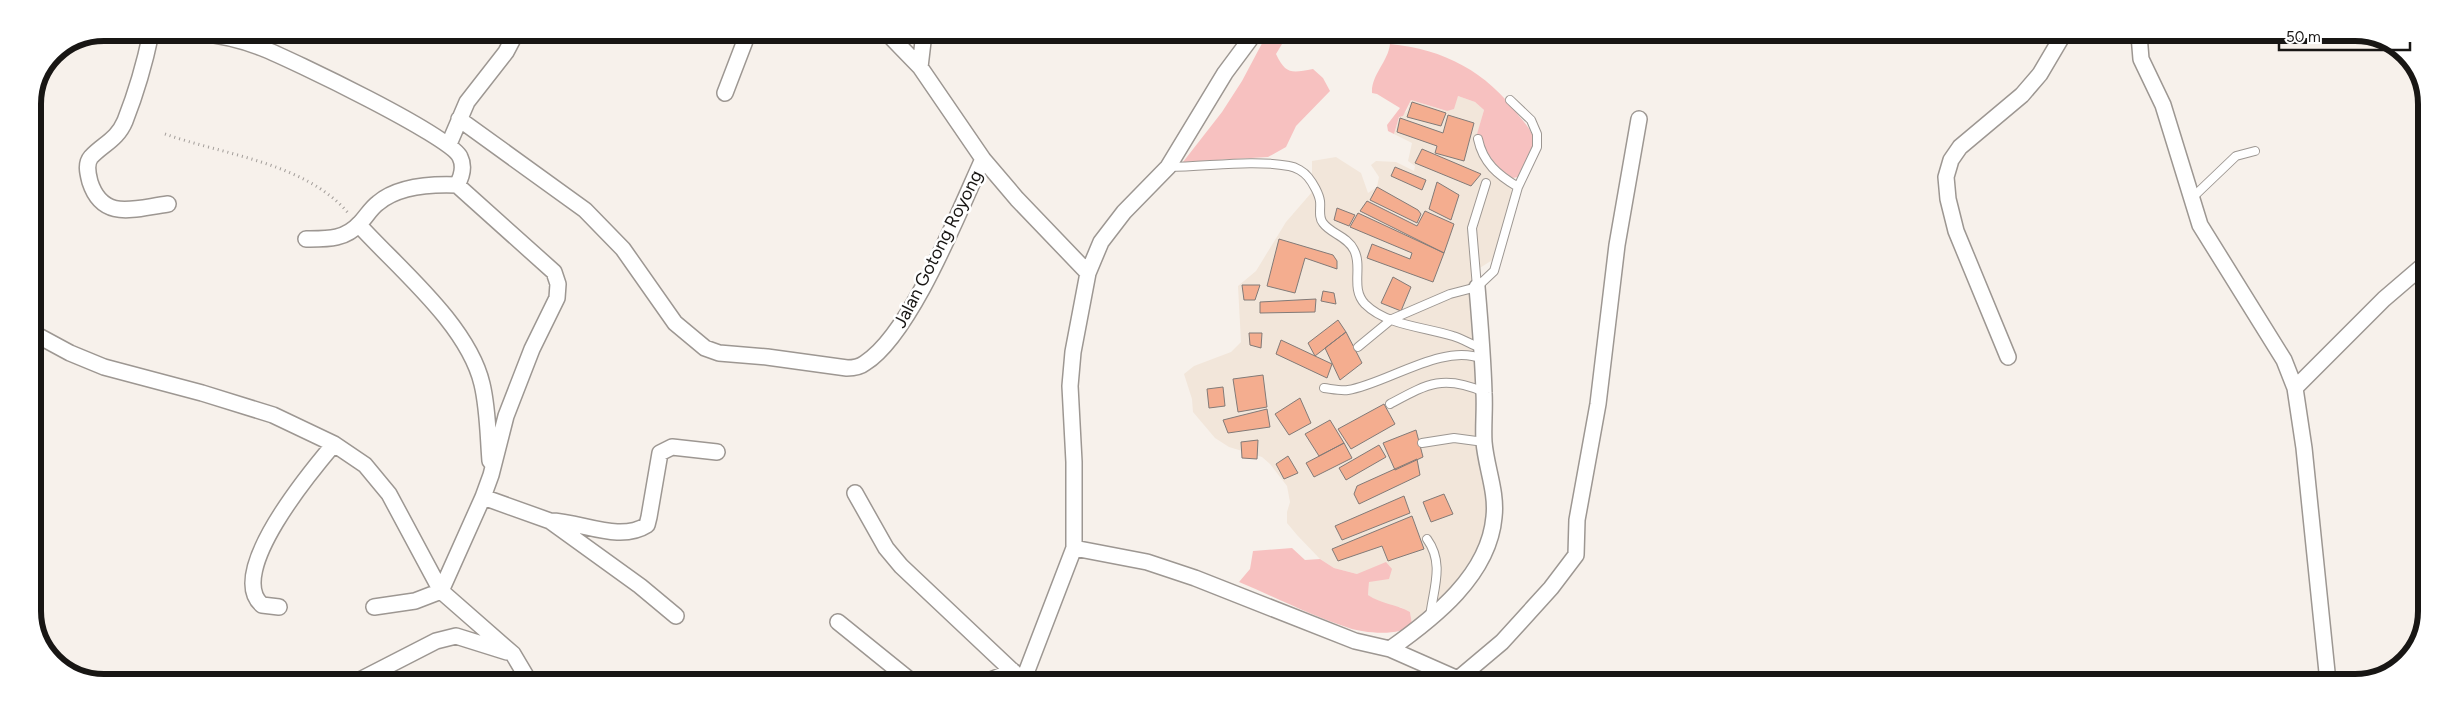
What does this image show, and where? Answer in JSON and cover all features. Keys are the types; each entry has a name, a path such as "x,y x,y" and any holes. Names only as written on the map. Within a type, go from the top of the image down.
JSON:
{"street":[{"path":"149,41 146,59 125,121 113,139 92,157 87,164 88,175 100,202 105,207 114,210 168,204"},
{"path":"241,41 263,48 369,99 449,144 460,156 462,164 463,171 457,185"},
{"path":"449,144 458,119 467,102 506,52 512,41"},
{"path":"725,93 745,41"},
{"path":"895,41 920,67 983,159 1017,199 1088,273"},
{"path":"920,67 923,41"},
{"path":"1021,674 1074,548 1074,462 1070,386 1073,352 1088,273 1101,242 1124,212 1168,168 1225,73 1249,41"},
{"path":"2008,357 1956,231 1948,199 1946,177 1951,160 1960,147 2022,95 2040,74 2059,41"},
{"path":"2140,41 2141,59 2163,105 2200,224 2284,360 2295,388 2304,448 2327,674"},
{"path":"1467,674 1502,642 1551,588 1576,555 1577,520 1598,404 1617,245 1639,118"},
{"name":"Jalan Gotong Royong","path":"458,119 585,210 623,249 675,322 705,348 720,353 847,368 858,367 873,358 902,325 955,220 983,159"},
{"path":"306,239 339,238 359,225 378,202 390,196 417,187 457,185 554,272 558,284 557,298 532,349 506,416 491,475 483,497 441,591 416,601 374,607"},
{"path":"359,225 450,323 467,348 482,384 491,475"},
{"path":"2295,388 2384,299 2418,270"},
{"path":"1390,649 1429,621 1453,598 1481,559 1491,534 1494,501 1484,442 1484,392 1478,287"},
{"path":"41,337 70,353 104,367 202,393 272,415 334,444 365,465 380,480 441,591 513,654 525,674"},
{"path":"280,607 262,605 254,595 253,582 260,551 277,518 305,478 334,444"},
{"path":"550,521 565,521 618,532 636,531 647,525 650,517 660,453 672,448 718,452"},
{"path":"855,493 886,548 901,566 1015,674"},
{"path":"483,497 550,521 640,586 676,616"},
{"path":"1074,548 1155,565 1254,599 1356,640 1390,649 1444,674"},
{"path":"838,622 902,674"},
{"path":"372,674 436,641 456,636 513,654"}],"lane":[{"path":"1358,347 1392,319 1450,294 1478,287 1494,271 1518,187 1537,147 1537,134 1531,120 1510,100"},
{"path":"1478,139 1486,160 1500,176 1518,187"},
{"path":"2191,199 2236,156 2255,150"},
{"path":"1168,168 1254,163 1291,166 1301,171 1313,184 1320,200 1320,219 1323,224 1349,241 1354,250 1358,259 1357,288 1362,298 1372,308 1392,319 1454,336 1482,354"},
{"path":"1478,287 1472,228 1486,184"},
{"path":"1324,388 1347,390 1435,360 1460,355 1482,354"},
{"path":"1390,404 1420,388 1435,383 1456,382 1484,392"},
{"path":"1422,443 1454,438 1484,442"},
{"path":"1427,539 1434,549 1438,572 1432,592 1429,621"}],"path":[{"path":"165,134 293,174 337,199 359,225"}],"shaded area":[{"path":"1263,41 1284,41 1276,54 1283,66 1295,72 1313,69 1323,78 1330,91 1296,126 1286,147 1268,157 1183,162 1222,112 1242,81"},
{"path":"1390,44 1428,51 1463,65 1493,87 1506,100 1529,128 1534,139 1531,156 1518,177 1513,178 1495,163 1477,134 1484,110 1475,102 1458,96 1454,109 1447,111 1411,100 1403,116 1399,117 1394,134 1388,131 1387,125 1400,108 1372,93 1372,86 1389,51"},
{"path":"1458,96 1475,102 1484,110 1477,135 1485,146 1489,158 1513,178 1511,196 1497,257 1472,273 1471,299 1489,497 1485,536 1459,578 1444,597 1412,624 1410,612 1400,607 1394,607 1377,601 1368,595 1369,582 1357,574 1334,568 1320,559 1297,535 1287,523 1287,512 1290,502 1287,486 1262,457 1229,447 1215,438 1193,412 1192,399 1184,374 1194,366 1231,352 1241,342 1238,286 1256,271 1286,222 1312,192 1312,161 1336,157 1361,173 1368,193 1377,187 1379,177 1371,165 1376,161 1396,162 1414,171 1415,166 1408,161 1412,143 1394,134 1399,117 1407,111 1411,100 1447,111"},
{"path":"1292,548 1305,560 1320,559 1334,568 1357,574 1386,562 1392,569 1389,579 1369,582 1368,595 1410,612 1412,624 1400,631 1382,633 1355,630 1321,618 1239,582 1250,569 1253,551"}],"building":[{"path":"1412,102 1446,113 1441,126 1407,117"},
{"path":"1448,115 1474,123 1464,161 1435,153 1437,146 1397,132 1400,118 1443,133"},
{"path":"1422,149 1481,174 1471,186 1415,163"},
{"path":"1395,167 1426,180 1422,190 1391,176"},
{"path":"1437,182 1459,195 1451,220 1429,209"},
{"path":"1377,187 1418,210 1421,214 1417,223 1370,200"},
{"path":"1367,201 1417,226 1425,211 1454,224 1444,253 1360,211"},
{"path":"1337,208 1355,215 1349,226 1334,220"},
{"path":"1358,213 1444,253 1433,282 1367,258 1372,244 1410,259 1412,253 1350,227"},
{"path":"1279,239 1333,255 1337,261 1337,269 1305,258 1295,293 1267,286"},
{"path":"1393,277 1411,287 1401,311 1381,303"},
{"path":"1242,285 1260,285 1255,300 1244,300"},
{"path":"1323,291 1334,293 1336,304 1321,301"},
{"path":"1316,299 1315,312 1260,313 1260,302"},
{"path":"1338,320 1346,332 1315,356 1308,343"},
{"path":"1346,332 1362,363 1340,380 1325,348"},
{"path":"1249,333 1262,333 1261,348 1250,345"},
{"path":"1281,340 1332,364 1327,378 1276,354"},
{"path":"1263,375 1267,407 1238,412 1233,379"},
{"path":"1223,387 1225,406 1209,408 1207,389"},
{"path":"1300,398 1311,423 1289,435 1275,414"},
{"path":"1384,404 1395,424 1351,449 1338,429"},
{"path":"1267,409 1270,427 1228,433 1223,420"},
{"path":"1330,420 1344,443 1319,456 1305,434"},
{"path":"1416,430 1423,457 1395,470 1383,443"},
{"path":"1258,440 1257,459 1242,458 1241,442"},
{"path":"1344,443 1352,458 1314,477 1306,463"},
{"path":"1379,445 1386,457 1346,480 1339,468"},
{"path":"1288,456 1298,473 1284,479 1276,464"},
{"path":"1417,459 1420,475 1359,504 1354,494 1357,486"},
{"path":"1444,494 1453,514 1431,522 1423,502"},
{"path":"1404,496 1410,513 1342,540 1335,526"},
{"path":"1412,516 1424,549 1388,561 1382,546 1338,561 1332,549"}]}
